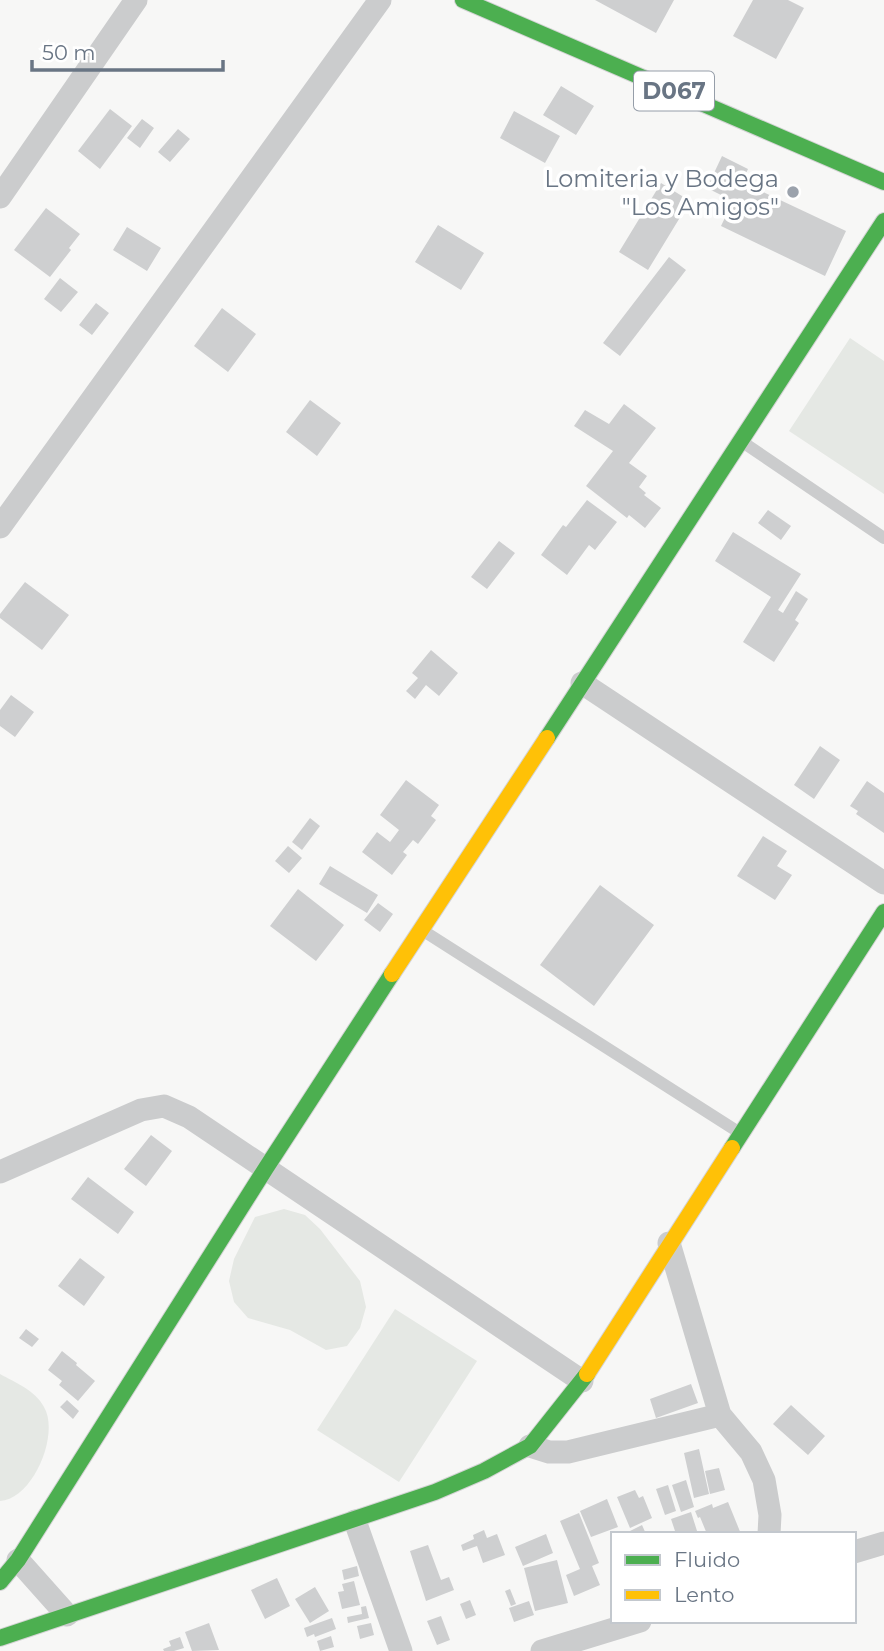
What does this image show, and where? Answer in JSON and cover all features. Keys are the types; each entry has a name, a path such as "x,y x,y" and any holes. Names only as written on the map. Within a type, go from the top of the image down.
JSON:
{"street":[{"path":"0,197 136,0"},
{"path":"0,527 380,0"},
{"name":"D067","path":"463,0 884,181"},
{"path":"0,1582 18,1560 266,1168 884,221"},
{"path":"582,683 884,883"},
{"path":"0,1638 355,1521 484,1471 530,1446 582,1381 669,1243 882,920"},
{"path":"0,1172 141,1110 164,1106 188,1117 266,1168 582,1381"},
{"path":"669,1243 720,1415 751,1452 764,1480 770,1515 769,1532"},
{"path":"530,1446 549,1452 568,1452 720,1415"},
{"path":"355,1521 401,1651"},
{"path":"856,1551 884,1543"},
{"path":"18,1560 67,1615"},
{"path":"542,1651 633,1623"}],"lane":[{"path":"740,441 884,538"},
{"path":"422,930 741,1133"}],"shaded area":[{"path":"850,338 884,361 884,494 789,431"},
{"path":"284,1209 305,1215 320,1229 360,1281 366,1307 360,1328 347,1346 326,1350 290,1330 248,1318 234,1302 229,1281 234,1259 255,1217"},
{"path":"395,1309 477,1361 399,1482 317,1430"},
{"path":"0,1374 36,1396 44,1407 49,1433 46,1448 33,1477 12,1497 0,1501"}],"building":[{"path":"595,0 674,0 656,33"},
{"path":"753,0 788,0 804,8 776,59 733,36"},
{"path":"561,86 594,106 576,135 543,115"},
{"path":"110,109 132,126 100,169 78,151"},
{"path":"514,111 560,136 545,163 500,138"},
{"path":"142,119 154,128 140,148 127,138"},
{"path":"178,129 190,139 170,162 158,152"},
{"path":"722,156 748,169 742,182 846,231 825,276 721,226 733,201 707,188"},
{"path":"661,183 690,201 648,270 619,252"},
{"path":"46,208 80,234 50,277 14,250"},
{"path":"438,225 484,253 461,290 415,262"},
{"path":"127,227 161,248 147,271 113,250"},
{"path":"669,257 686,270 620,356 603,343"},
{"path":"60,278 78,292 61,312 44,299"},
{"path":"96,303 109,313 92,335 79,325"},
{"path":"222,308 256,334 228,372 194,346"},
{"path":"310,400 341,423 317,456 286,432"},
{"path":"624,404 656,428 629,463 647,476 639,487 646,493 644,495 661,508 645,528 629,515 627,518 586,486 613,451 574,426 585,410 609,424"},
{"path":"587,500 617,522 595,550 589,545 567,575 541,555 563,525 566,527"},
{"path":"768,510 791,526 781,540 758,523"},
{"path":"733,532 801,574 778,610 783,613 796,591 808,599 795,620 799,623 774,662 743,642 771,597 715,561"},
{"path":"499,541 515,553 487,589 471,577"},
{"path":"25,582 69,615 42,650 0,618 0,614"},
{"path":"431,650 458,673 439,696 426,685 415,699 406,691 418,678 412,673"},
{"path":"11,695 34,712 15,737 0,726 0,710"},
{"path":"820,746 840,760 814,799 794,785"},
{"path":"406,780 439,805 431,816 436,820 418,844 413,840 403,852 407,855 392,875 362,852 377,832 390,842 399,830 380,815"},
{"path":"867,781 884,793 884,833 856,814 858,811 850,806"},
{"path":"310,818 320,826 302,850 292,842"},
{"path":"763,836 787,851 777,866 792,875 775,900 737,876"},
{"path":"288,846 302,858 289,873 275,861"},
{"path":"330,866 378,895 367,913 319,884"},
{"path":"600,885 654,925 594,1006 540,965"},
{"path":"298,889 344,925 316,961 270,926"},
{"path":"378,903 393,914 380,932 364,920"},
{"path":"151,1135 172,1151 146,1186 124,1169"},
{"path":"88,1177 134,1212 118,1234 71,1199"},
{"path":"80,1258 105,1277 84,1306 58,1286"},
{"path":"26,1329 39,1339 32,1347 19,1338"},
{"path":"62,1351 95,1381 78,1401 59,1385 62,1381 48,1370"},
{"path":"691,1384 698,1403 656,1418 650,1399"},
{"path":"67,1400 79,1411 73,1419 60,1407"},
{"path":"791,1405 825,1436 808,1455 773,1424"},
{"path":"699,1449 709,1494 694,1498 684,1453"},
{"path":"719,1468 725,1490 710,1494 705,1471"},
{"path":"686,1480 694,1507 681,1512 672,1485"},
{"path":"668,1485 676,1511 665,1515 656,1489"},
{"path":"635,1490 639,1498 643,1496 652,1518 630,1528 617,1497"},
{"path":"607,1499 618,1527 591,1537 580,1511"},
{"path":"728,1502 740,1532 706,1532 695,1511 712,1504 713,1508"},
{"path":"691,1512 697,1532 675,1532 671,1519"},
{"path":"579,1513 599,1563 592,1566 600,1585 574,1596 566,1575 580,1569 560,1521"},
{"path":"642,1525 645,1532 628,1532"},
{"path":"484,1530 487,1538 497,1534 505,1555 483,1563 477,1546 463,1551 461,1545"},
{"path":"546,1534 553,1553 523,1566 515,1547"},
{"path":"428,1545 441,1580 449,1577 454,1590 426,1601 410,1551"},
{"path":"557,1560 568,1603 535,1611 524,1568"},
{"path":"357,1566 359,1576 344,1580 342,1570"},
{"path":"277,1578 290,1606 265,1619 251,1590"},
{"path":"354,1581 360,1605 342,1609 338,1592 344,1591 342,1584"},
{"path":"315,1587 329,1611 310,1623 295,1599"},
{"path":"510,1589 516,1604 511,1606 505,1591"},
{"path":"470,1600 476,1615 466,1619 460,1604"},
{"path":"529,1601 534,1615 514,1622 509,1608"},
{"path":"366,1606 369,1618 348,1623 347,1617 362,1614 361,1607"},
{"path":"441,1616 450,1640 437,1645 427,1621"},
{"path":"332,1618 336,1629 315,1637 314,1634 307,1637 304,1628"},
{"path":"209,1623 219,1650 192,1651 185,1632"},
{"path":"371,1623 374,1635 360,1639 357,1626"},
{"path":"331,1636 334,1647 320,1651 317,1641"},
{"path":"180,1637 184,1648 164,1651 163,1649 171,1646 169,1641"}],"traffic: fast":[{"path":"463,0 884,182"},
{"path":"547,738 884,221"},
{"path":"732,1148 884,912"},
{"path":"0,1582 18,1560 392,974"},
{"path":"0,1638 435,1492 484,1471 530,1446 587,1374"}],"traffic: slow":[{"path":"392,974 547,738"},
{"path":"587,1374 732,1148"}],"place":[{"name":"Lomiteria y Bodega \"Los Amigos\"","path":"793,192"}]}
